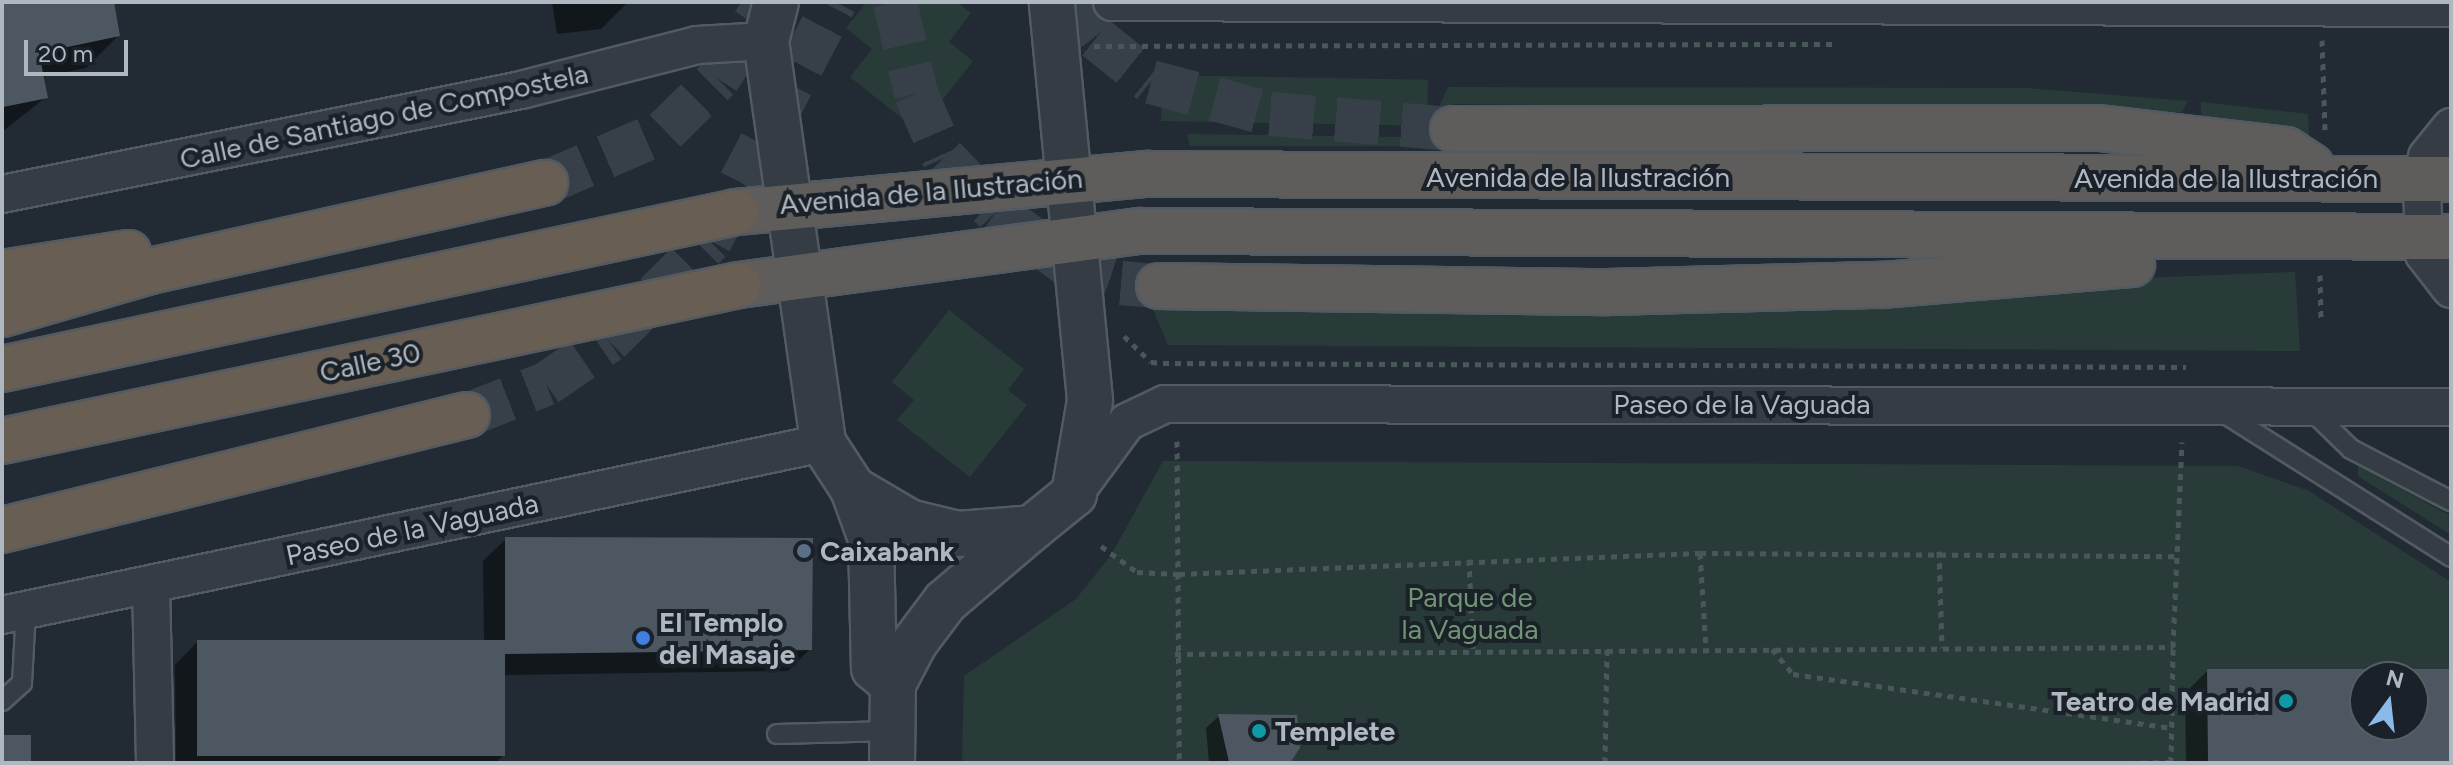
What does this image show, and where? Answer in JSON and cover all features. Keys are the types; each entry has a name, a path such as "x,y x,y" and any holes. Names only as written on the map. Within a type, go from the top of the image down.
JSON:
{"highway":[{"path":"1453,129 2099,128 2325,157"},
{"name":"Avenida de la Ilustración","path":"2,369 788,202 1072,177 2325,157 2436,179"},
{"path":"2,273 545,183 150,271 2,314"},
{"name":"Avenida de la Ilustración","path":"739,285 803,271 1156,231 2275,239 2437,237"},
{"path":"1159,286 1607,292 1882,285 2000,270 2175,263 2275,239"},
{"name":"Calle 30","path":"2,441 739,285"},
{"path":"2,530 278,459 467,415"},
{"path":"2,501 278,459"}],"street":[{"path":"1112,2 2451,8"},
{"path":"771,21 788,202 803,271 823,443 853,489 871,539 874,668 893,684"},
{"name":"Calle de Santiago de Compostela","path":"2,194 521,90 697,45 771,21"},
{"path":"892,747 893,684 945,602 1074,494 1090,400 1079,238 1052,23"},
{"path":"2451,127 2427,157 2436,179 2437,237 2424,254 2451,289"},
{"name":"Paseo de la Vaguada","path":"1074,494 1127,422 1165,404 2209,404 2451,407"},
{"name":"Paseo de la Vaguada","path":"14,612 823,443"},
{"path":"853,489 937,532 1032,528"},
{"path":"151,585 155,763"}],"lane":[{"path":"2209,404 2451,557"},
{"path":"2306,405 2351,449 2451,501"},
{"path":"2,701 22,683 14,612"},
{"path":"777,734 892,747"}],"path":[{"path":"1052,23 1845,44"},
{"path":"2322,31 2325,157"},
{"path":"2306,42 2337,41"},
{"path":"2320,262 2321,320"},
{"path":"1084,328 1123,335 1151,362 1163,363 2191,367"},
{"path":"1177,441 1179,574 1175,654 1179,763"},
{"path":"2129,763 2171,763 2175,556 2182,442"},
{"path":"1101,546 1137,572 1179,574 1469,559 1700,553 1939,551 2175,556"},
{"path":"1939,551 1942,648"},
{"path":"1700,553 1706,649"},
{"path":"1469,559 1473,649"},
{"path":"1175,654 1473,649 2173,647"},
{"path":"1605,763 1607,649"},
{"path":"1772,649 1793,674 2172,728"}],"green space":[{"path":"867,2 956,2 971,13 949,42 973,61 918,131 850,77 872,49 846,28"},
{"path":"1162,75 1428,80 1427,126 1161,121"},
{"path":"1448,87 2026,88 2188,101 2182,112 1454,104 1435,116"},
{"path":"2201,102 2308,114 2309,139 2201,120"},
{"path":"1187,134 1406,137 1403,146 1190,146"},
{"path":"2295,272 2300,351 1168,345 1151,305 1416,306"},
{"path":"949,310 1024,369 1008,390 1027,405 970,477 897,420 914,400 892,382"},
{"name":"Parque de la Vaguada","path":"1163,461 2238,466 2309,491 2451,582 2451,669 2429,669 2429,661 2349,661 2349,669 2207,669 2208,763 962,763 964,676 1076,599 1111,555"},
{"path":"2358,466 2451,516 2451,535 2358,476"}],"building":[{"path":"4,2 114,2 120,36 39,53 48,98 3,107"},
{"path":"505,537 813,538 812,650 505,654 505,756 197,756 197,640 505,640"},
{"name":"Teatro de Madrid","path":"2207,669 2349,669 2349,741 2429,741 2429,669 2451,669 2451,763 2208,763"},
{"name":"Templete","path":"1218,714 1297,715 1300,748 1290,763 1229,762"},
{"path":"2,735 31,735 31,763 2,763"}],"tunnel":[{"path":"467,415 546,384 609,341 710,241 835,2"},
{"path":"895,2 916,94 944,158 996,212 1068,265 1121,283 1159,286"},
{"path":"1068,2 1096,38 1151,82 1270,114 1453,129"},
{"path":"545,183 665,131 718,79 761,12"}],"place":[{"name":"Caixabank","path":"804,551"},
{"name":"El Templo del Masaje","path":"643,638"},
{"name":"Teatro de Madrid","path":"2286,701"},
{"name":"Templete","path":"1259,731"}]}
